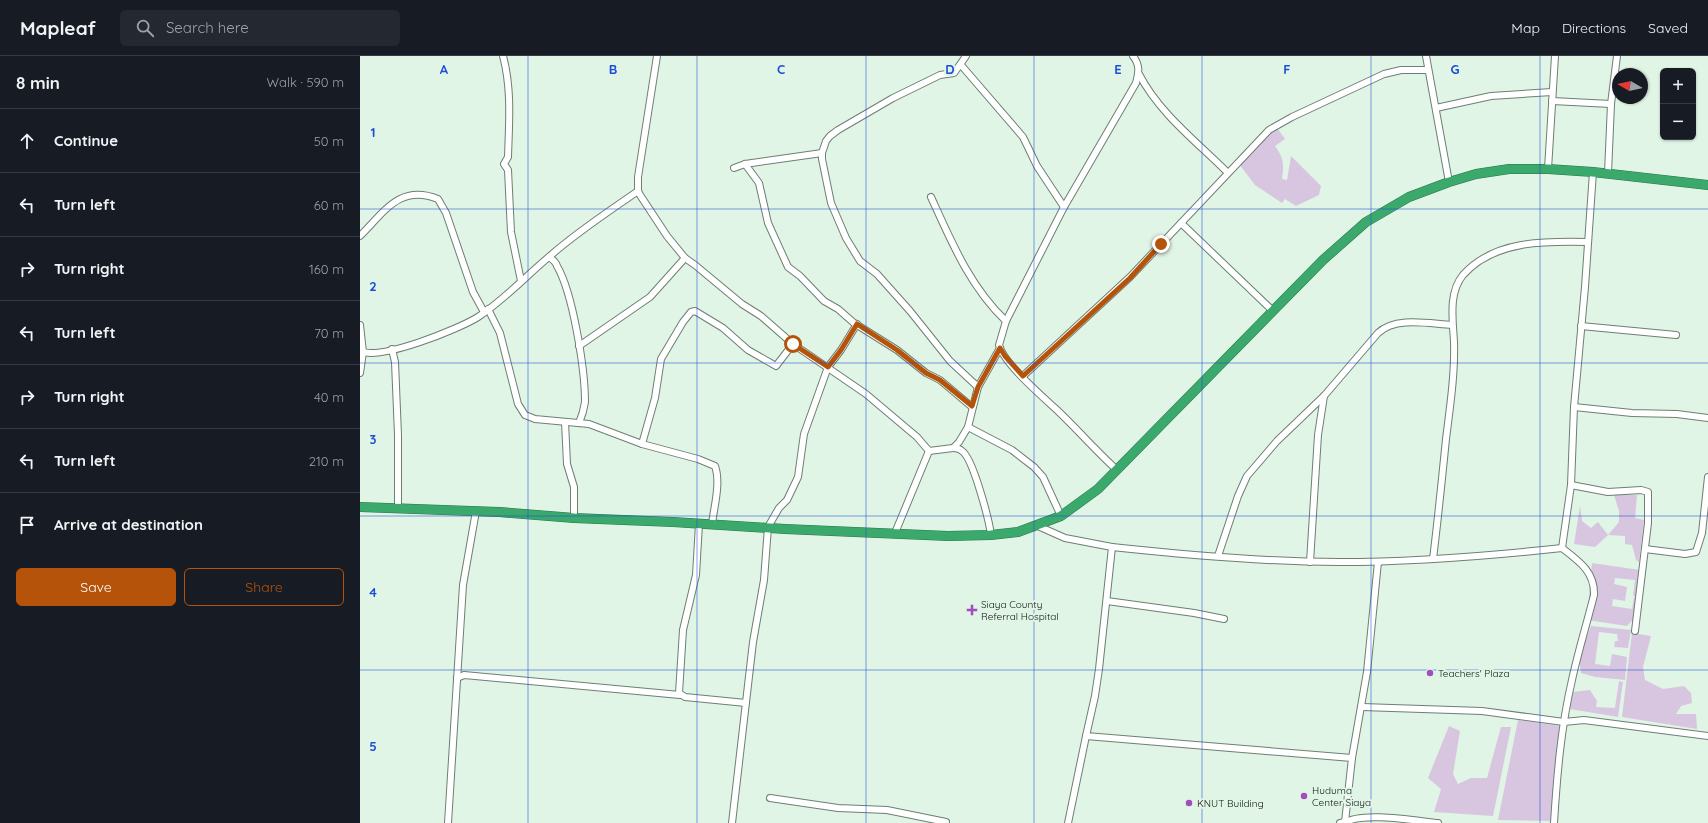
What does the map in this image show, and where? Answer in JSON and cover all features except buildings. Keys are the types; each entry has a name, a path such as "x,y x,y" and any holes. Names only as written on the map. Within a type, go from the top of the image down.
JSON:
{"highway":[{"path":"360,507 545,514 574,518 948,536 991,535 1018,532 1038,526 1061,516 1089,497 1323,260 1366,222 1409,197 1449,182 1494,171 1548,169 1608,173 1708,185"}],"street":[{"path":"503,56 509,86 510,108 508,157 504,164 508,170 511,232 521,281"},
{"path":"657,56 638,177 638,191 664,231 685,258 696,265 742,304 761,316 793,344 870,397 917,437 929,451"},
{"path":"966,56 961,61 961,65 954,72 940,75 893,98 838,130 830,136 822,153 831,203 852,248 860,261 877,274 910,311 950,361 978,387"},
{"path":"1133,56 1138,66 1139,74 1152,96 1178,125 1228,172"},
{"path":"1426,56 1449,182"},
{"path":"1548,169 1555,56"},
{"path":"1608,173 1611,104 1617,56"},
{"path":"961,65 1023,137 1037,166 1064,207"},
{"path":"1023,376 1130,278 1264,135 1292,117 1394,70 1428,70"},
{"path":"953,448 959,442 968,427 972,406 978,387 1000,348 1001,335 1006,321 1064,207 1110,124 1134,87 1139,74"},
{"path":"1436,108 1491,96 1552,92"},
{"path":"1552,101 1611,104"},
{"path":"734,168 745,164 822,153"},
{"path":"745,164 759,183 768,222 788,267 800,276 824,301 845,313 857,324 897,350 926,373 940,380 972,406"},
{"path":"1562,548 1571,485 1574,408 1593,172"},
{"path":"362,351 374,353 392,349 446,332 469,322 486,311 549,257 638,191"},
{"path":"360,236 403,197 416,193 438,199 446,213 473,292 500,333 520,410 531,418 579,423 598,427 642,444 698,459 715,466 716,487 712,524"},
{"path":"931,197 967,271 991,306 1006,321"},
{"path":"1181,223 1273,311"},
{"path":"1433,559 1451,392 1454,349 1452,325 1454,294 1458,284 1462,276 1478,263 1490,256 1518,246 1546,242 1588,242"},
{"path":"549,257 557,264 562,278 573,315 579,346 584,402 579,423"},
{"path":"579,346 650,297 685,258"},
{"path":"642,444 655,398 661,359 683,322 691,312 695,311 712,320 737,339 748,350 776,366 793,344"},
{"path":"1218,556 1238,496 1247,476 1277,441 1324,396 1382,329 1395,324 1405,323 1452,325"},
{"path":"732,823 753,642 764,580 768,527 779,508 787,500 798,477 804,434 816,406 828,367 841,350 857,324"},
{"path":"360,325 362,351 360,373"},
{"path":"1581,326 1676,335"},
{"path":"1000,348 1036,392 1059,412 1117,470"},
{"path":"392,349 396,375 398,508"},
{"path":"1310,562 1318,435 1324,396"},
{"path":"1574,408 1677,414 1708,418"},
{"path":"566,422 568,464 574,487 574,518"},
{"path":"968,427 1012,450 1034,467 1043,477 1061,516"},
{"path":"929,451 953,448 963,451 971,465 987,511 991,535"},
{"path":"895,533 929,451"},
{"path":"1645,549 1685,554 1696,552 1702,533 1708,477"},
{"path":"1571,485 1608,492 1641,490 1648,492 1649,507 1635,631"},
{"path":"448,823 463,585 476,511"},
{"path":"680,695 683,630 696,575 699,524"},
{"path":"1038,526 1072,540 1112,547 1310,562 1378,562 1433,559 1562,548 1586,570 1593,578 1595,584 1594,595 1572,681 1564,722 1557,768 1554,823"},
{"path":"1068,823 1095,696 1112,547"},
{"path":"1378,562 1362,707 1352,758 1343,823 1363,818 1380,817 1438,823"},
{"path":"1107,601 1194,613 1224,620"},
{"path":"457,678 464,675 680,695 698,699 746,703"},
{"path":"1362,707 1482,711 1564,722 1584,720 1708,736"},
{"path":"1086,736 1352,758"},
{"path":"770,798 838,808 887,810 947,823"}],"shaded area":[{"path":"1277,128 1285,139 1275,146 1283,162 1282,179 1287,180 1291,156 1321,186 1319,195 1296,206 1285,199 1282,203 1255,185 1236,160"},
{"path":"1614,495 1637,495 1635,518 1644,520 1639,562 1636,560 1632,545 1625,544 1625,536 1608,535 1619,522 1619,511"},
{"path":"1580,506 1582,521 1591,528 1598,522 1608,535 1595,547 1574,544"},
{"path":"1592,563 1640,570 1637,596 1633,596 1635,580 1615,578 1614,584 1627,587 1625,601 1613,599 1612,606 1632,609 1634,597 1637,598 1635,617 1627,626 1587,620"},
{"path":"1591,626 1631,630 1628,648 1614,647 1615,641 1618,641 1617,634 1599,632 1595,664 1610,666 1612,654 1627,657 1625,680 1595,677 1581,673 1579,657"},
{"path":"1632,633 1651,636 1643,667 1645,680 1663,689 1684,686 1691,693 1692,703 1681,706 1676,714 1696,714 1697,729 1622,717"},
{"path":"1619,681 1623,682 1618,717 1570,709 1573,692 1590,690 1597,701 1596,707 1615,708"},
{"path":"1518,720 1560,726 1553,821 1498,820"},
{"path":"1449,726 1460,731 1453,774 1458,784 1471,778 1487,778 1501,727 1511,727 1493,816 1434,812 1441,789 1428,778"}],"place":[{"name":"Siaya County Referral Hospital","path":"972,610"},
{"name":"Teachers' Plaza","path":"1430,673"},
{"name":"Huduma Center Siaya","path":"1304,796"},
{"name":"KNUT Building","path":"1189,803"}],"route":[{"path":"793,344 828,367 841,350 857,324 897,350 930,376 940,380 972,406 978,387 1000,348 1013,366 1023,376 1130,278 1161,244"}]}
